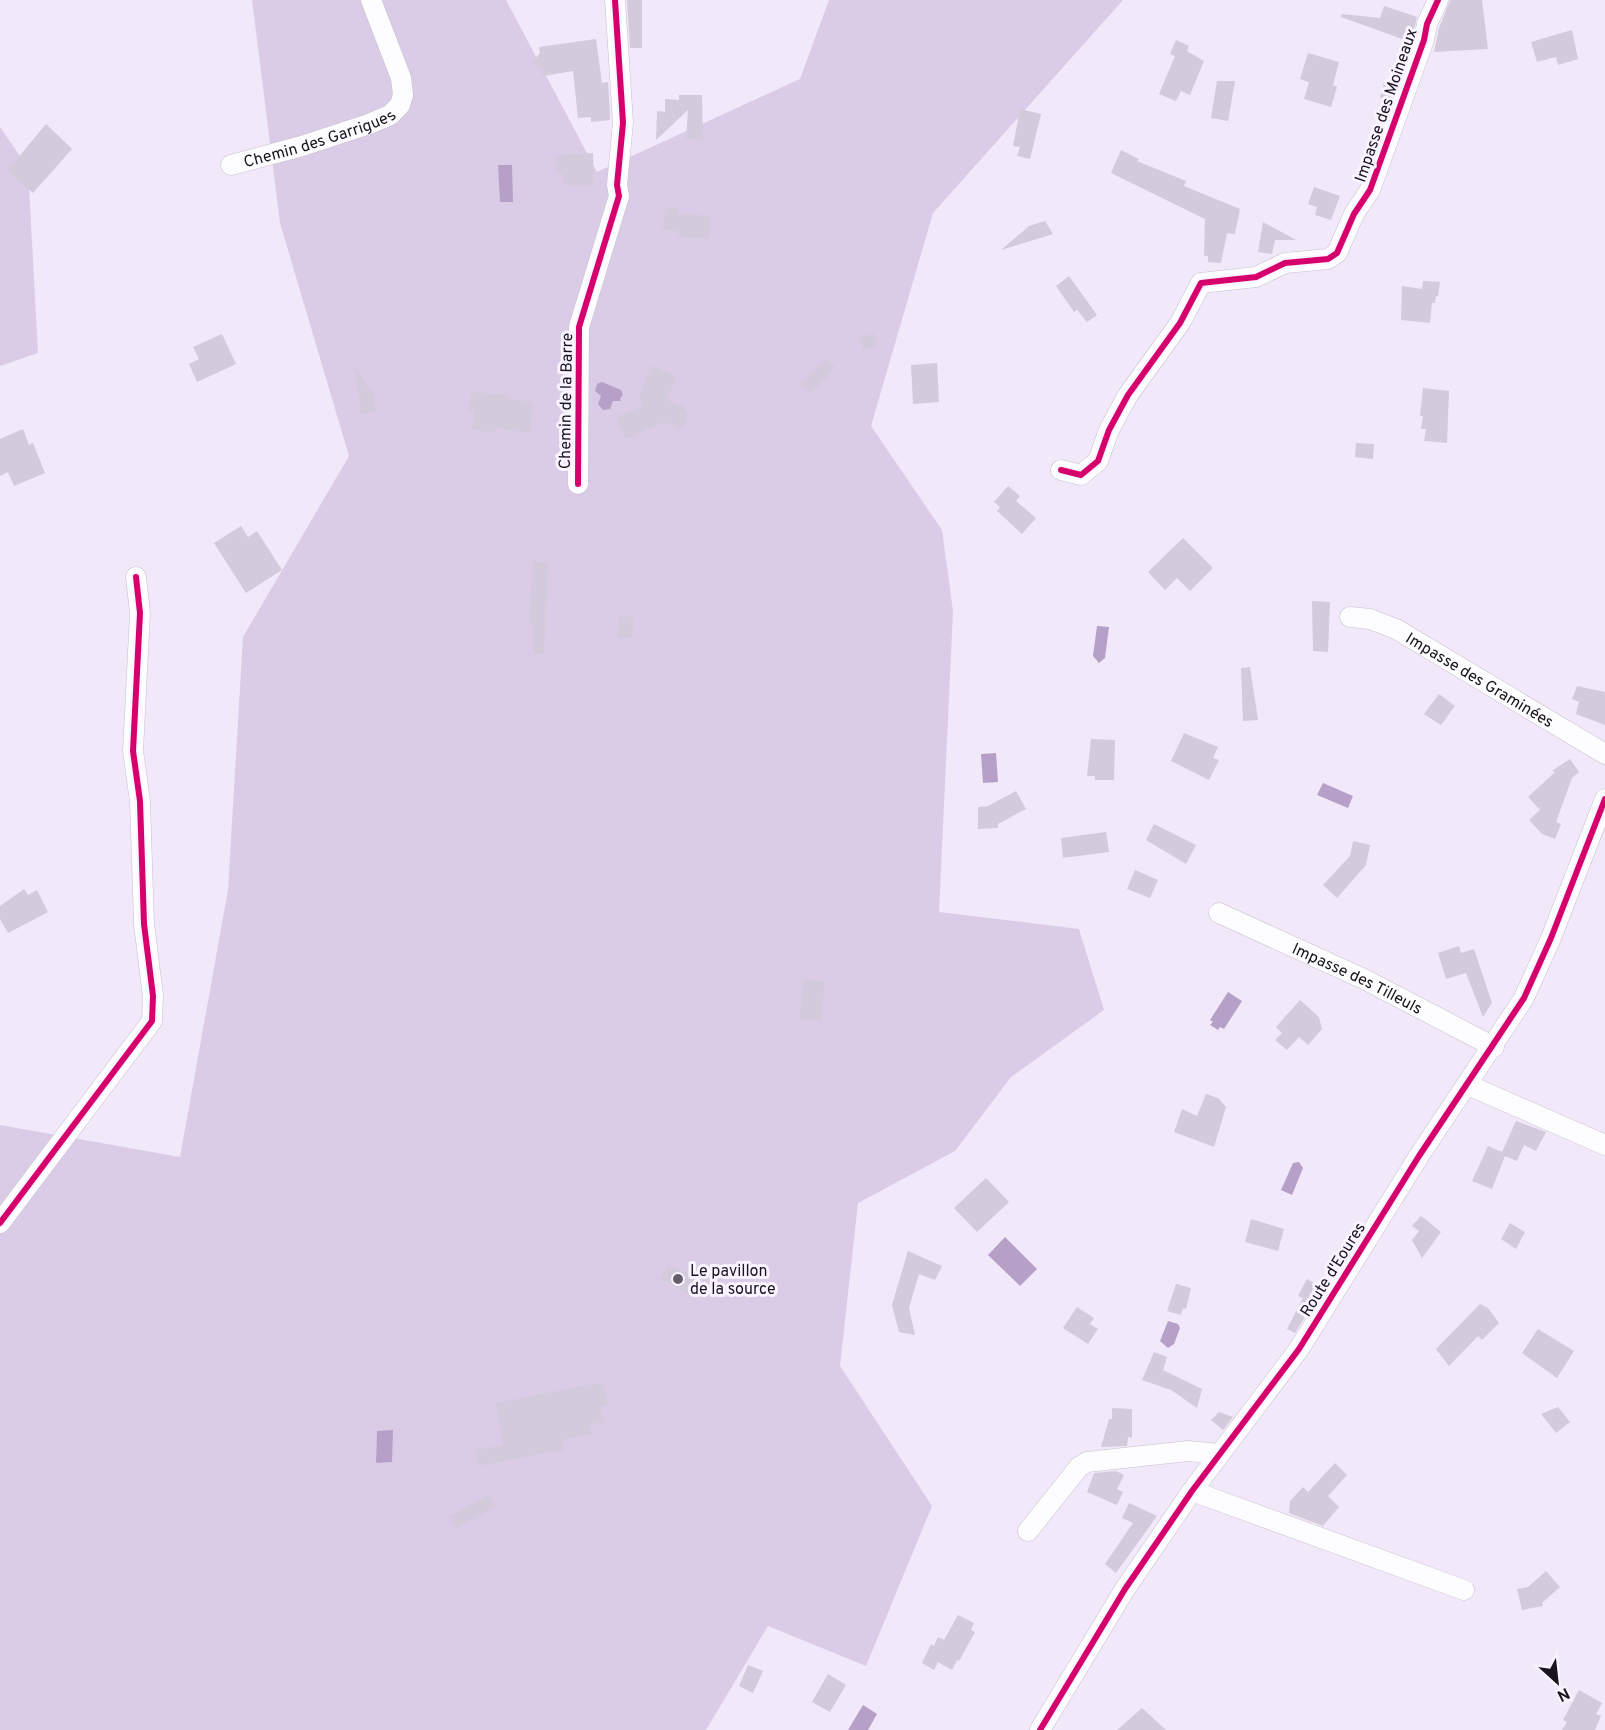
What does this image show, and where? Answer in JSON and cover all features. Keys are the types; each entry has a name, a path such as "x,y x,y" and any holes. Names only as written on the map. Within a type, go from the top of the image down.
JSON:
{"street":[{"name":"Chemin des Garrigues","path":"231,165 302,146 369,124 390,115 400,105 404,94 401,78 370,0"},
{"name":"Chemin de la Barre","path":"578,484 579,327 619,196 617,173 623,123 615,0"},
{"name":"Impasse des Moineaux","path":"1061,470 1081,475 1098,461 1109,430 1128,395 1180,323 1202,283 1256,277 1285,263 1328,259 1337,253 1354,214 1370,190 1424,40 1427,24 1438,0"},
{"path":"0,1223 152,1021 153,996 144,924 140,801 133,752 140,613 136,577"},
{"name":"Impasse des Graminées","path":"1350,617 1370,619 1396,629 1605,754"},
{"name":"Route d'Eoures","path":"1040,1730 1125,1589 1192,1491 1299,1349 1419,1156 1494,1047 1533,978 1605,799"},
{"name":"Impasse des Tilleuls","path":"1219,913 1364,979 1494,1047"},
{"path":"1468,1085 1605,1144"},
{"path":"1028,1531 1079,1467 1087,1462 1188,1451 1220,1454"},
{"path":"1192,1491 1464,1590"}],"shaded area":[{"path":"252,0 506,0 597,172 800,79 829,0 1123,0 933,213 871,426 942,530 953,611 939,912 1079,929 1104,1010 1011,1077 955,1151 858,1203 840,1366 932,1506 866,1666 768,1626 706,1730 0,1730 0,1125 180,1157 228,890 243,637 349,456 280,223"},
{"path":"0,127 28,168 38,353 0,366"},
{"path":"498,165 512,165 513,202 500,202"},
{"path":"602,382 621,390 623,395 620,398 621,401 613,401 610,409 603,410 598,404 601,396 595,391 597,384"},
{"path":"1097,626 1109,627 1105,658 1099,663 1093,656"},
{"path":"996,753 998,782 983,783 981,754"},
{"path":"1323,783 1353,796 1348,808 1317,795"},
{"path":"1228,992 1242,1001 1224,1029 1220,1027 1218,1030 1210,1025 1213,1022 1210,1020"},
{"path":"1299,1162 1303,1168 1292,1195 1281,1190 1293,1163"},
{"path":"1005,1237 1037,1269 1020,1286 988,1255"},
{"path":"1168,1321 1178,1324 1180,1328 1174,1344 1168,1348 1160,1341"},
{"path":"393,1430 392,1462 376,1463 377,1431"},
{"path":"863,1705 877,1714 868,1730 848,1730"}],"building":[{"path":"627,0 642,0 642,48 630,48"},
{"path":"1450,0 1482,0 1488,49 1434,52 1439,28"},
{"path":"1384,6 1417,17 1412,38 1407,36 1405,40 1341,17 1342,14 1380,18"},
{"path":"1572,30 1578,59 1558,65 1556,57 1537,62 1531,42"},
{"path":"596,39 602,83 608,82 610,120 591,122 591,117 578,118 573,71 543,76 541,68 532,62 540,53 539,47"},
{"path":"1176,40 1189,46 1187,51 1204,61 1190,95 1181,91 1176,101 1159,94 1175,56 1170,54"},
{"path":"1308,53 1339,62 1333,85 1337,87 1331,107 1304,99 1309,82 1300,79"},
{"path":"1217,81 1235,81 1228,121 1211,118"},
{"path":"1384,82 1395,85 1389,101 1380,98"},
{"path":"679,95 702,95 703,139 686,139 688,110 656,140 657,111 665,112 665,99 679,100"},
{"path":"1020,109 1041,114 1030,159 1017,156 1020,147 1013,146"},
{"path":"46,124 72,149 33,193 7,171"},
{"path":"1121,150 1139,159 1137,161 1186,181 1184,186 1240,209 1235,234 1227,233 1221,263 1208,262 1208,256 1204,256 1205,219 1111,173"},
{"path":"593,153 594,186 563,185 563,174 557,174 556,155"},
{"path":"1314,187 1340,196 1331,220 1315,215 1317,207 1308,204"},
{"path":"665,208 678,208 678,214 711,216 709,239 679,237 679,231 663,231"},
{"path":"1045,221 1053,234 1001,250 1029,226"},
{"path":"1263,222 1296,240 1275,240 1272,254 1258,252"},
{"path":"1069,276 1097,315 1087,322 1077,310 1074,312 1056,286"},
{"path":"1423,281 1440,282 1438,296 1436,296 1435,303 1432,303 1430,323 1401,320 1402,286 1422,289"},
{"path":"874,333 877,346 863,351 859,338"},
{"path":"222,334 236,364 197,382 189,364 199,359 193,347"},
{"path":"826,358 835,368 810,394 801,384"},
{"path":"354,363 370,391 373,390 376,412 361,415"},
{"path":"937,363 939,402 913,404 911,365"},
{"path":"651,366 676,376 667,400 684,407 688,414 682,429 664,422 626,439 616,417 643,406 639,397"},
{"path":"1423,388 1449,391 1447,443 1424,441 1426,429 1421,429 1423,416 1420,416"},
{"path":"471,392 509,395 509,399 533,402 530,433 495,428 495,433 472,430 474,412 469,411"},
{"path":"23,429 29,445 33,443 45,473 14,486 8,472 0,476 0,439"},
{"path":"1356,443 1374,444 1373,459 1355,457"},
{"path":"1008,486 1020,496 1016,501 1036,518 1022,534 997,511 1000,507 994,502"},
{"path":"241,526 248,537 257,531 282,570 246,593 214,543"},
{"path":"1183,538 1213,568 1190,591 1177,578 1165,590 1148,572"},
{"path":"533,561 548,562 544,654 533,654 533,625 529,625"},
{"path":"1312,601 1330,602 1328,652 1313,651"},
{"path":"620,615 635,618 631,639 617,638"},
{"path":"1250,667 1258,720 1243,721 1241,668"},
{"path":"1577,686 1605,692 1605,725 1576,714 1579,702 1572,699"},
{"path":"1439,694 1455,706 1441,725 1424,714"},
{"path":"1184,733 1218,747 1213,758 1219,760 1209,780 1171,761"},
{"path":"1091,739 1115,740 1114,780 1095,780 1095,776 1087,776"},
{"path":"1570,759 1579,772 1572,778 1556,822 1561,824 1555,839 1542,834 1529,820 1540,810 1528,797 1555,772 1552,771"},
{"path":"1016,791 1026,809 998,824 998,828 978,829 978,807 988,806"},
{"path":"1154,824 1196,845 1186,864 1146,840"},
{"path":"1106,832 1109,852 1063,858 1061,838"},
{"path":"1353,841 1370,845 1366,865 1337,898 1323,885 1350,856"},
{"path":"1135,870 1158,880 1150,898 1127,889"},
{"path":"24,889 28,895 37,890 48,912 8,933 0,919 0,906"},
{"path":"1459,946 1461,953 1474,949 1492,1003 1483,1017 1466,973 1446,979 1438,953"},
{"path":"804,979 825,982 821,1022 799,1019"},
{"path":"1300,1000 1319,1017 1322,1029 1308,1045 1299,1037 1287,1050 1275,1040 1282,1033 1276,1027"},
{"path":"1206,1094 1218,1098 1226,1107 1214,1147 1174,1132 1182,1109 1197,1116"},
{"path":"1516,1121 1546,1132 1536,1151 1524,1145 1517,1161 1505,1156 1492,1189 1472,1181 1488,1146 1502,1152"},
{"path":"986,1178 1009,1202 977,1232 954,1208"},
{"path":"1421,1216 1441,1232 1422,1258 1412,1240 1419,1231 1412,1226"},
{"path":"1251,1219 1284,1229 1278,1251 1245,1242"},
{"path":"1510,1223 1525,1232 1516,1249 1501,1239"},
{"path":"908,1251 942,1266 935,1280 919,1274 909,1308 915,1335 899,1332 892,1305"},
{"name":"Le pavillon de la source","path":"668,1265 697,1278 688,1293 660,1279"},
{"path":"1307,1279 1323,1288 1295,1333 1287,1329 1303,1298 1298,1296"},
{"path":"1176,1284 1191,1288 1186,1309 1183,1308 1181,1315 1167,1311"},
{"path":"1480,1304 1488,1308 1499,1323 1482,1340 1478,1336 1449,1366 1436,1349"},
{"path":"1077,1307 1094,1318 1090,1324 1098,1329 1088,1344 1063,1328"},
{"path":"1538,1329 1574,1351 1557,1378 1522,1353"},
{"path":"1154,1352 1167,1357 1163,1370 1202,1389 1197,1408 1171,1390 1142,1380"},
{"path":"603,1382 608,1405 601,1407 604,1422 590,1424 592,1434 562,1440 563,1450 478,1466 475,1450 503,1445 496,1403"},
{"path":"1558,1407 1570,1422 1556,1433 1541,1414"},
{"path":"1112,1408 1132,1409 1132,1438 1128,1437 1127,1446 1101,1447 1109,1419 1112,1419"},
{"path":"1219,1412 1233,1417 1223,1430 1211,1420"},
{"path":"1335,1463 1347,1475 1328,1496 1339,1507 1323,1526 1289,1513 1290,1501 1303,1487 1308,1492"},
{"path":"1116,1471 1124,1475 1117,1489 1123,1492 1117,1505 1087,1492 1094,1473"},
{"path":"489,1495 495,1507 456,1528 449,1516"},
{"path":"1129,1503 1157,1516 1116,1573 1105,1564 1133,1523 1122,1518"},
{"path":"1546,1571 1560,1587 1542,1603 1543,1606 1522,1610 1517,1589 1528,1587"},
{"path":"958,1615 974,1623 971,1630 975,1632 952,1670 938,1662 934,1670 922,1663 931,1644 934,1646 938,1637 944,1640"},
{"path":"748,1665 763,1671 753,1693 739,1686"},
{"path":"828,1674 846,1685 830,1712 812,1702"},
{"path":"1579,1690 1602,1703 1596,1714 1601,1716 1595,1730 1562,1730 1567,1722 1563,1720"},
{"path":"1142,1708 1166,1730 1117,1730"}],"cycle path":[{"path":"578,484 579,327 619,196 617,185 623,123 615,0"},
{"path":"1061,470 1081,475 1098,461 1109,430 1128,395 1180,323 1201,283 1256,277 1285,263 1328,259 1337,253 1354,214 1370,190 1424,40 1427,24 1438,0"},
{"path":"0,1223 152,1021 153,996 144,924 140,801 133,751 140,613 136,577"},
{"path":"1040,1730 1125,1589 1192,1491 1299,1349 1419,1156 1524,998 1551,938 1605,799"}],"place":[{"name":"Le pavillon de la source","path":"678,1279"}]}
